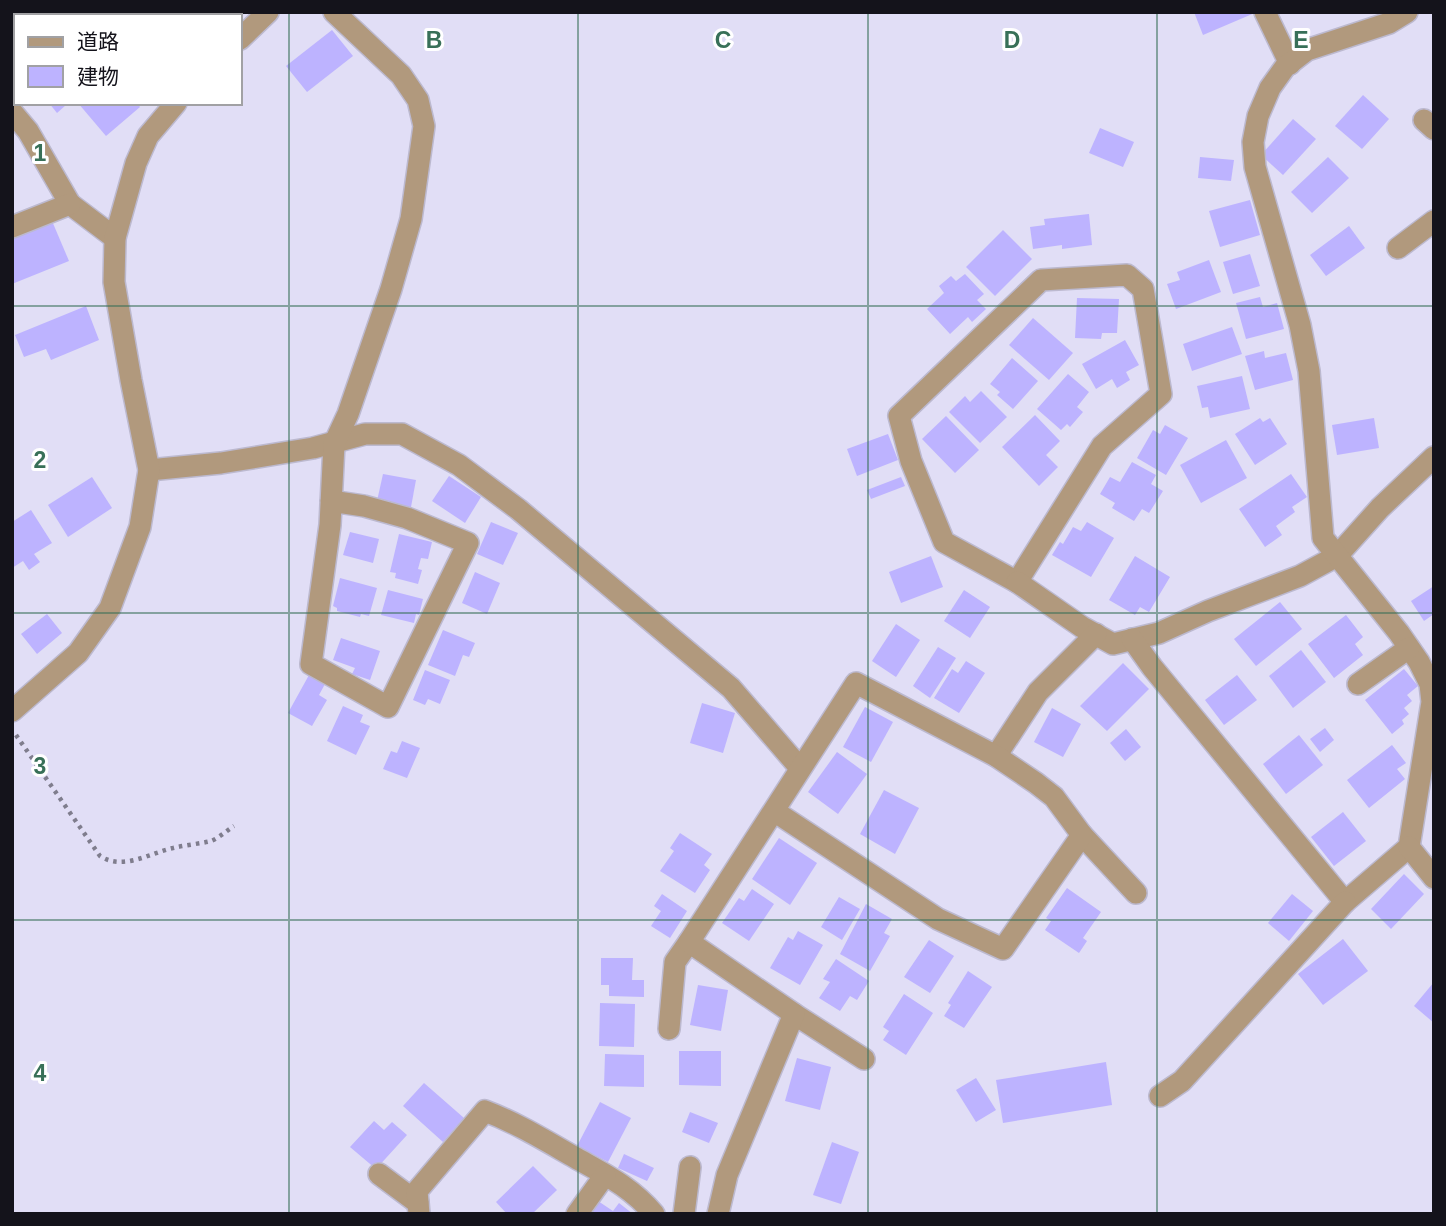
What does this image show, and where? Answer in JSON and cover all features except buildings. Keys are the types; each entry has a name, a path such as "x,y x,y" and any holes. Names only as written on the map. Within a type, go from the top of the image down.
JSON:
{"street":[{"path":"242,36 268,12"},
{"path":"331,501 364,506 407,518 468,543 388,707 311,664 330,525 331,501 334,444 348,414 398,266 411,219 424,127 418,100 401,75 334,12"},
{"path":"1265,12 1290,64"},
{"path":"1160,1096 1182,1081 1345,902 1409,847 1432,702 1430,684 1409,648 1323,537 1308,371 1300,325 1255,167 1253,142 1258,116 1270,88 1285,67 1307,50 1389,23 1407,12"},
{"path":"14,705 78,653 110,608 140,527 149,470 114,282 115,238 136,163 148,135 175,105"},
{"path":"12,112 28,131 70,204 115,238"},
{"path":"12,227 70,204"},
{"path":"1398,248 1434,221"},
{"path":"1017,582 1101,446 1161,394 1143,289 1127,275 1041,280 899,416 911,461 944,542 1017,582 1082,627 1113,644 1159,633 1300,576 1337,556 1380,508 1434,457"},
{"path":"149,470 221,463 313,449 365,434 402,434 459,465 518,509 731,688 800,768"},
{"path":"996,756 1038,692 1096,634"},
{"path":"1132,639 1345,902"},
{"path":"1358,684 1409,648"},
{"path":"669,1029 675,962 856,683 996,756 1054,797 1082,835 1136,893"},
{"path":"774,811 938,919 1003,949 1082,835"},
{"path":"1409,847 1434,878"},
{"path":"689,942 864,1059"},
{"path":"718,1214 727,1175 794,1014"},
{"path":"418,1209 417,1191 485,1111 506,1119 629,1189 654,1214"},
{"path":"684,1214 690,1167"},
{"path":"379,1174 418,1209"},
{"path":"577,1214 605,1175"}],"path":[{"path":"12,730 100,856 108,861 124,862 144,858 158,851 213,840 233,826"}]}
